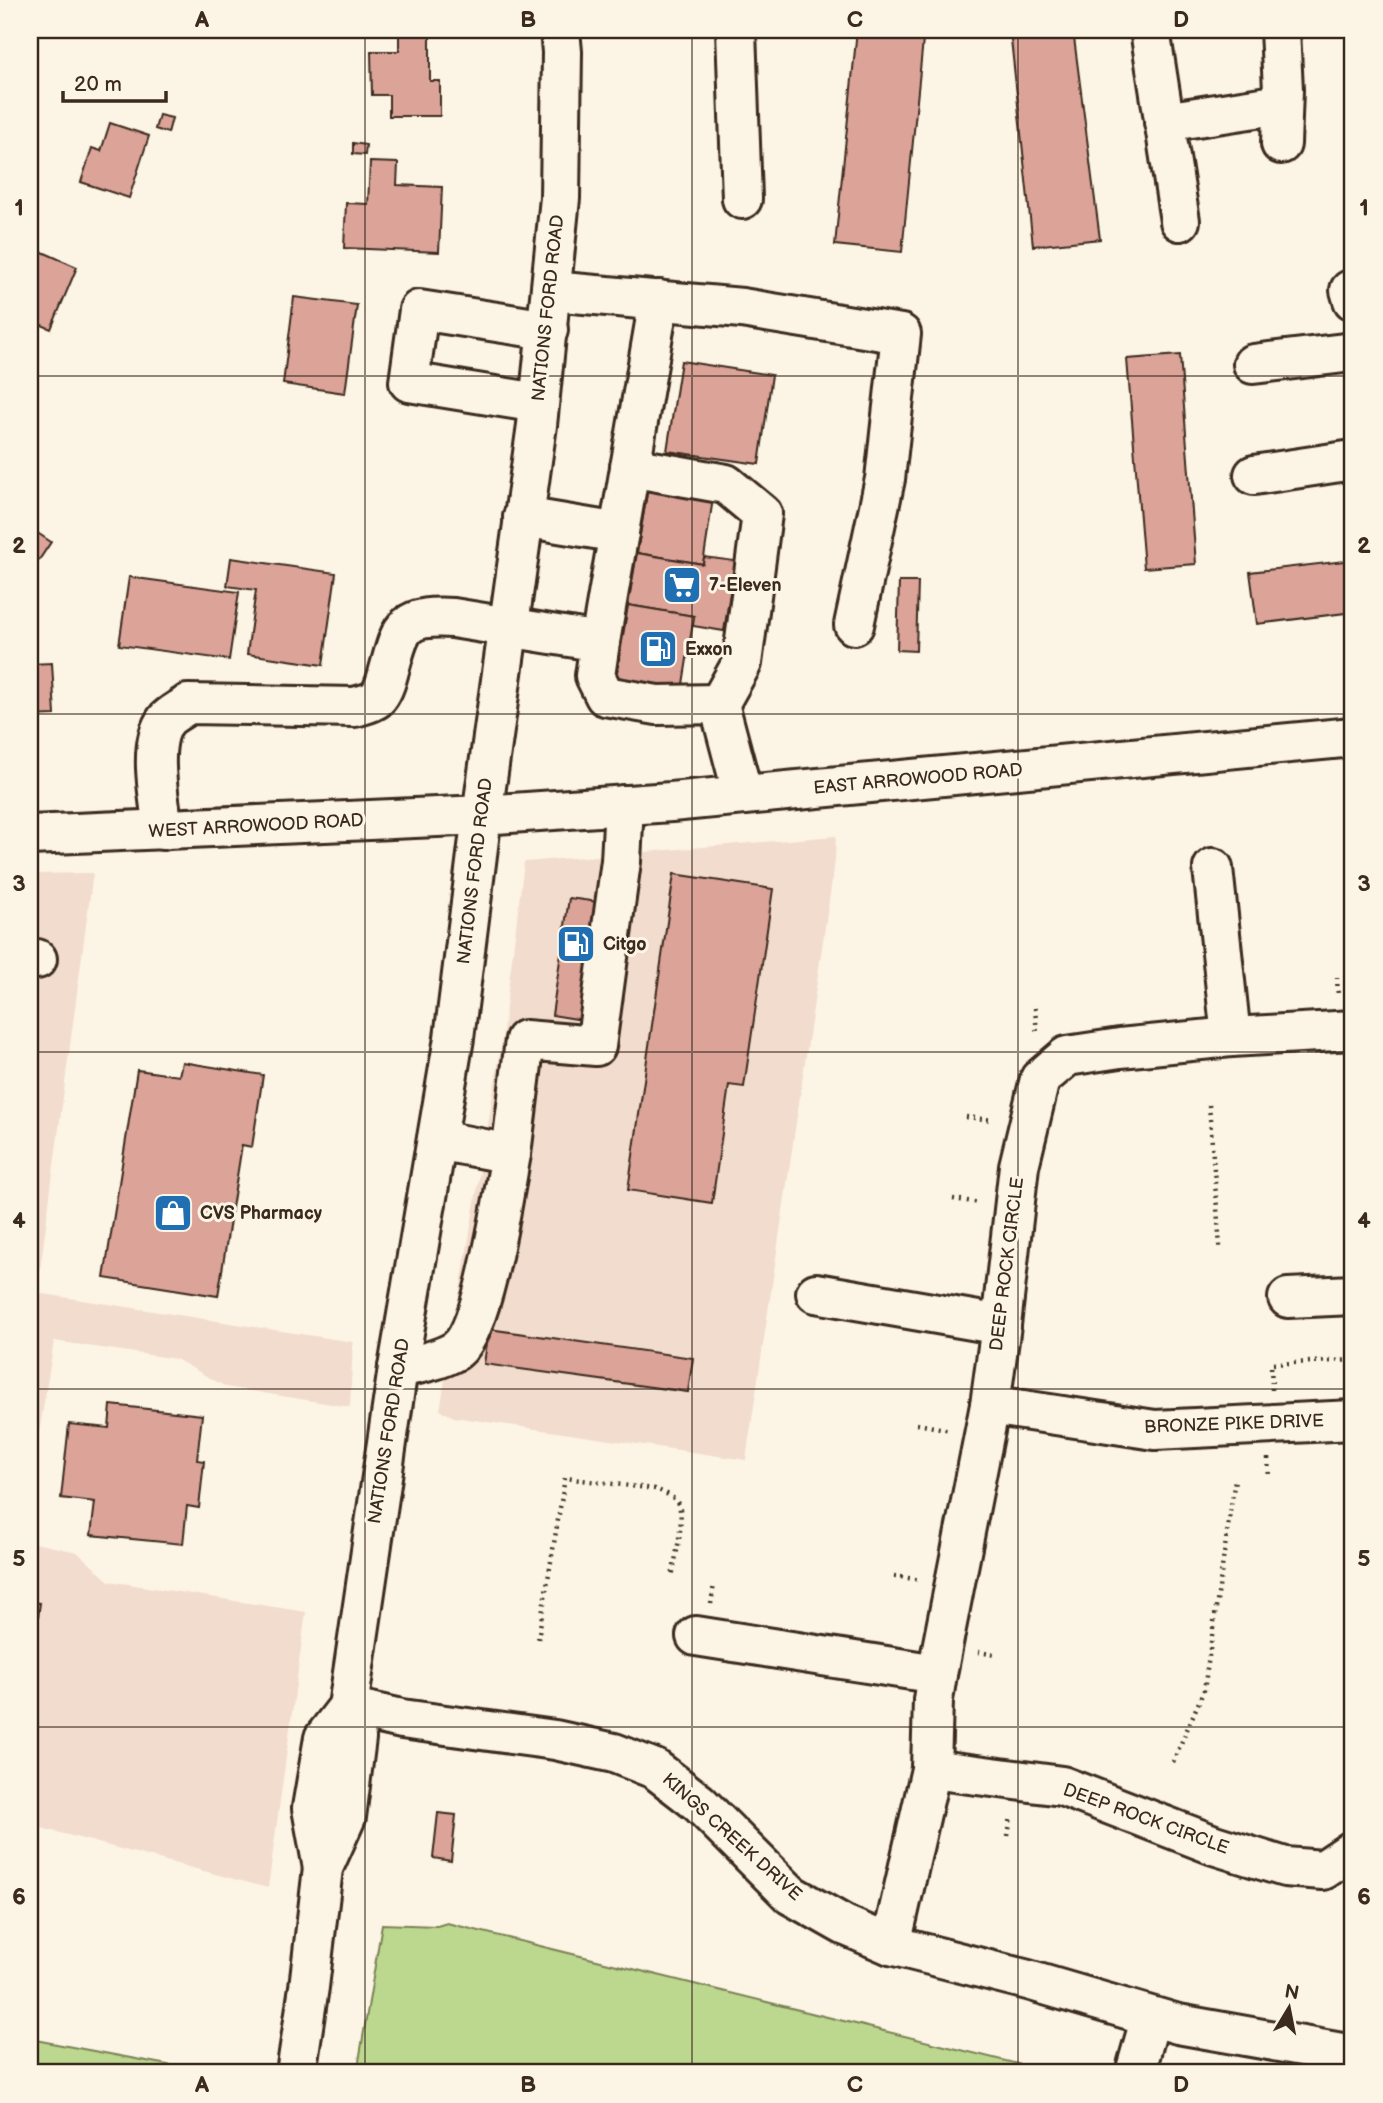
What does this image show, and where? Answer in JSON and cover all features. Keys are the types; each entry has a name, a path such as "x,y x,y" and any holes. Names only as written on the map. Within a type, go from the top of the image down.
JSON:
{"street":[{"name":"NATIONS FORD ROAD","path":"296,2073 310,1987 323,1868 312,1808 324,1738 348,1707 398,1368 454,1038 482,815 537,425 560,198 560,30"},
{"path":"736,30 742,199"},
{"path":"1150,30 1180,222"},
{"path":"1280,30 1283,90 1281,144"},
{"path":"1164,122 1282,104"},
{"path":"551,291 742,308 901,334 885,479 854,625"},
{"path":"659,300 595,676 605,696 657,705 719,704"},
{"path":"538,403 409,382 410,370 419,310 548,330"},
{"path":"1253,364 1353,352"},
{"path":"1254,475 1353,460"},
{"path":"630,467 726,484 762,514 742,663 719,704 743,795"},
{"path":"523,517 619,533"},
{"path":"163,830 156,770 158,739 166,720 188,704 355,707 376,699 385,684 400,633 413,620 430,617 453,618 600,642"},
{"name":"EAST ARROWOOD ROAD","path":"482,815 743,795 1353,737"},
{"path":"398,1368 431,1361 457,1350 470,1331 488,1272 511,1154 525,1040 596,1046 621,861 624,805"},
{"name":"WEST ARROWOOD ROAD","path":"30,835 482,815"},
{"path":"1213,868 1231,1037"},
{"name":"DEEP ROCK CIRCLE","path":"891,1945 931,1769 933,1700 937,1674 990,1405 1002,1325 1019,1166 1040,1079 1068,1056 1231,1037 1353,1030"},
{"path":"437,1140 511,1154"},
{"path":"816,1293 1002,1325"},
{"path":"1288,1298 1353,1295"},
{"name":"BRONZE PIKE DRIVE","path":"990,1405 1154,1430 1353,1420"},
{"path":"696,1636 937,1674"},
{"name":"KINGS CREEK DRIVE","path":"348,1707 402,1719 555,1740 614,1753 655,1769 699,1803 791,1895 844,1925 891,1945 1039,1983 1178,2024 1353,2055"},
{"name":"DEEP ROCK CIRCLE","path":"931,1769 1062,1786 1213,1845 1285,1867 1323,1870 1353,1850"},
{"path":"1135,2073 1152,2017"}],"path":[{"path":"1209,1105 1220,1247"},
{"path":"1272,1379 1271,1364 1353,1360"},
{"path":"538,1639 565,1478 655,1489 678,1503 681,1515 672,1578"},
{"path":"1173,1762 1204,1690 1235,1479"}],"shaded area":[{"path":"836,836 835,860 746,1460 454,1417 440,1410 501,1047 524,862"},
{"path":"93,873 37,1293 353,1342 350,1407 226,1387 176,1359 54,1341 30,1489 30,874"},
{"path":"30,1542 77,1552 109,1581 306,1612 268,1888 30,1825"}],"green space":[{"path":"447,1923 1054,2073 357,2073 382,1924 437,1926"},
{"path":"30,2039 210,2073 30,2073"}],"building":[{"path":"857,30 924,30 902,252 835,245"},
{"path":"1010,30 1073,30 1100,239 1033,246"},
{"path":"399,33 430,33 430,81 440,81 440,116 389,116 389,95 372,95 371,51 399,51"},
{"path":"159,115 172,118 168,133 155,129"},
{"path":"110,123 149,136 129,198 81,182 92,148 101,151"},
{"path":"353,143 366,145 365,155 353,154"},
{"path":"370,162 398,163 397,185 442,187 439,252 344,248 346,203 368,204"},
{"path":"38,250 77,267 51,329 30,320 30,270"},
{"path":"294,297 357,305 345,393 283,384"},
{"path":"1180,355 1196,564 1144,568 1127,359"},
{"path":"681,361 772,375 759,464 667,451"},
{"path":"649,481 714,492 703,564 637,553"},
{"path":"30,528 51,542 39,560 30,554"},
{"name":"7-Eleven","path":"637,553 703,564 704,557 735,561 724,631 693,626 694,616 628,605"},
{"path":"231,558 336,573 323,665 247,654 256,590 227,586"},
{"path":"1353,560 1353,612 1257,624 1250,572"},
{"path":"129,577 239,592 229,660 119,645"},
{"path":"899,582 918,582 916,651 897,650"},
{"path":"628,605 694,616 682,690 616,678"},
{"path":"52,663 55,715 30,716 30,664"},
{"path":"674,874 773,889 744,1087 729,1085 712,1203 628,1190"},
{"path":"569,898 606,903 589,1021 552,1015"},
{"name":"CVS Pharmacy","path":"182,1062 263,1075 252,1147 242,1145 218,1296 104,1278 137,1070 179,1076"},
{"path":"489,1329 693,1358 688,1392 484,1364"},
{"path":"111,1405 202,1415 197,1460 204,1461 199,1508 187,1506 183,1544 91,1535 95,1502 61,1498 69,1424 109,1428"},
{"path":"30,1602 40,1603 30,1677"},
{"path":"438,1813 456,1815 451,1861 433,1858"}],"place":[{"name":"7-Eleven","path":"682,585"},
{"name":"Exxon","path":"658,649"},
{"name":"Citgo","path":"576,944"},
{"name":"CVS Pharmacy","path":"173,1213"}]}
